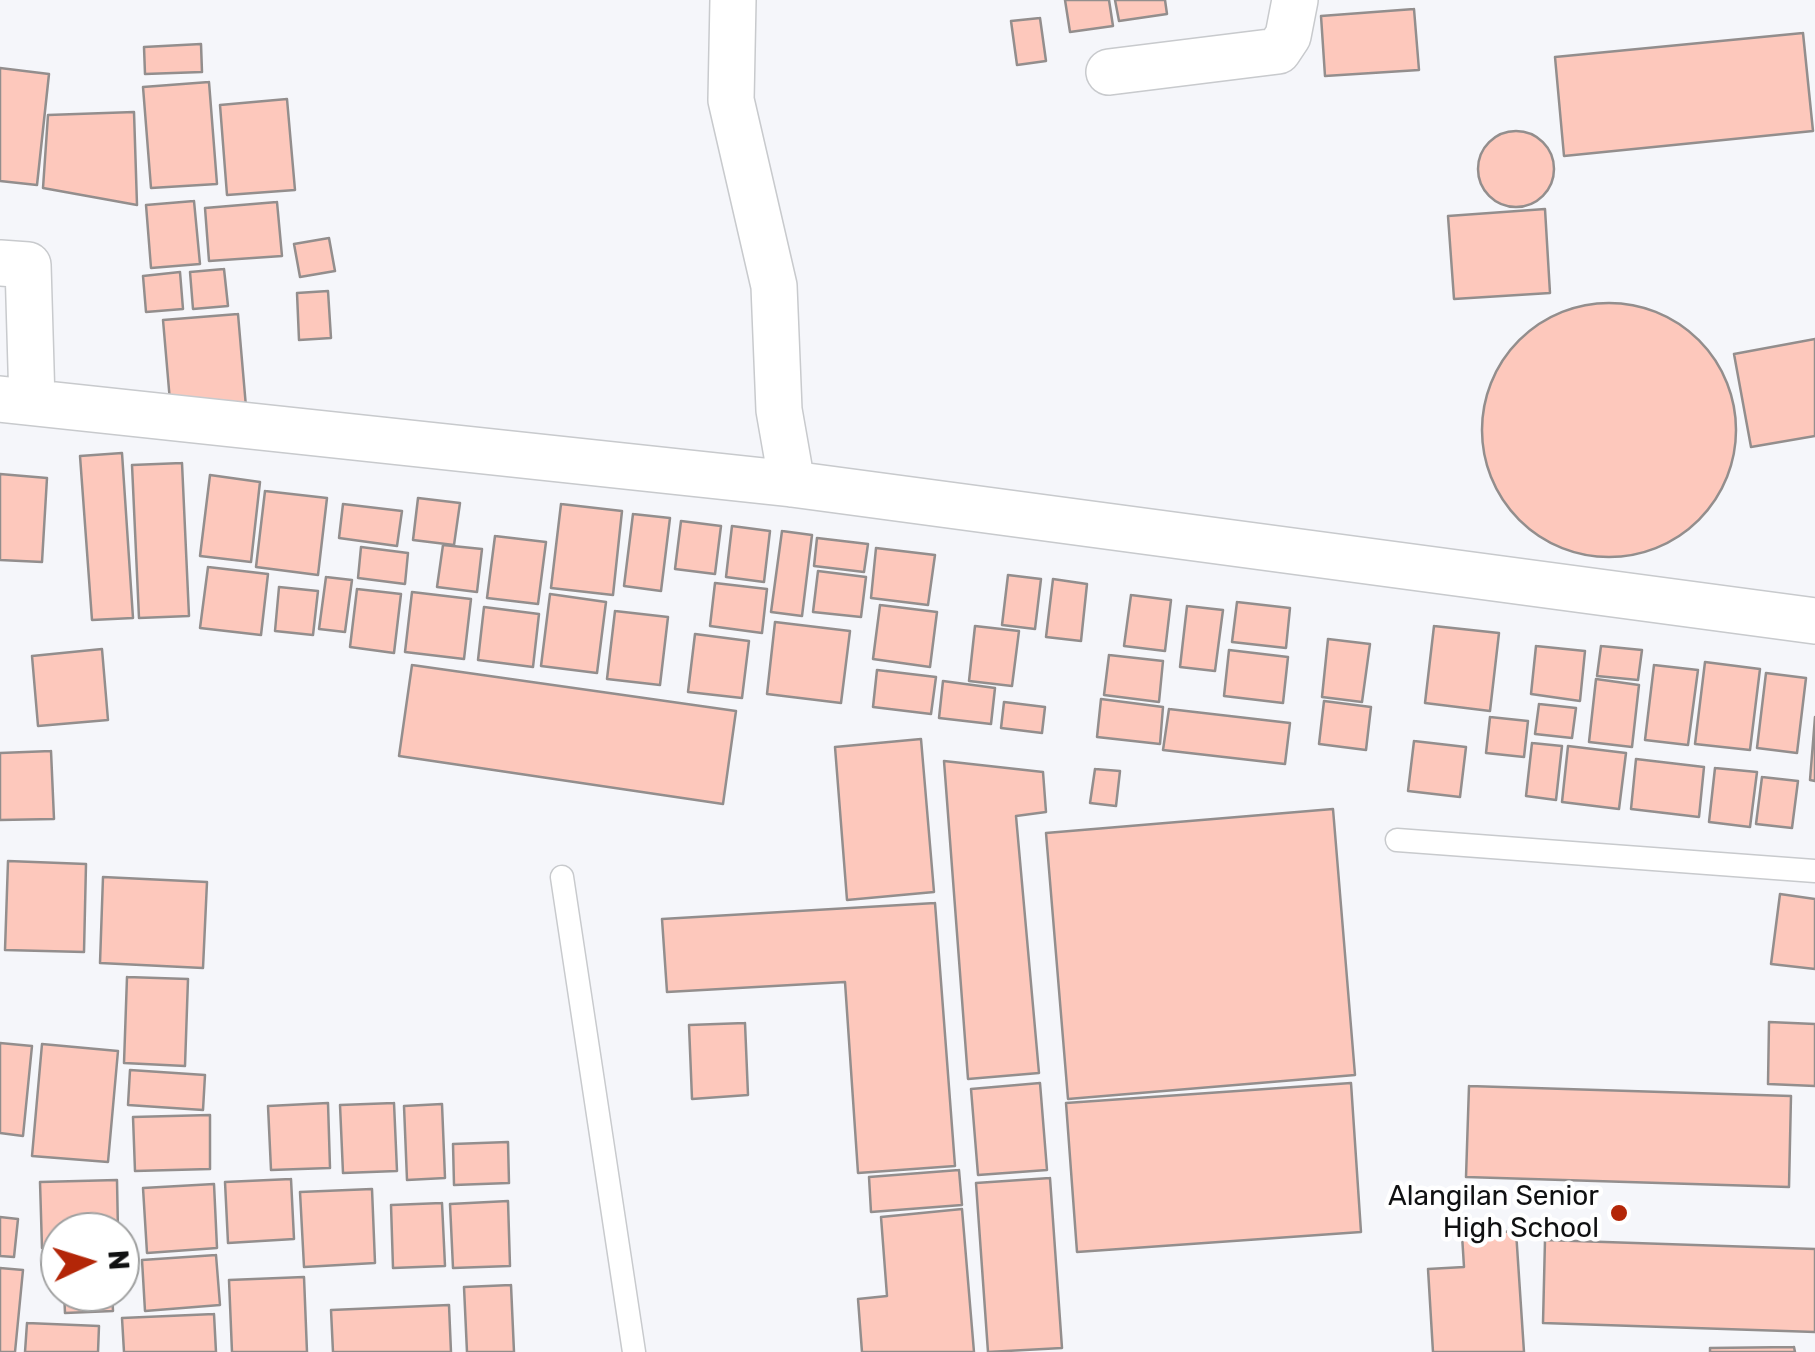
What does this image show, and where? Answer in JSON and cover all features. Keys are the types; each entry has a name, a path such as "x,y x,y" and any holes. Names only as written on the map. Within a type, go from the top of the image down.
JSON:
{"street":[{"path":"732,0 731,100 774,286 779,410 792,484"},
{"path":"1109,72 1278,52 1288,36 1295,0"},
{"path":"0,263 28,265 16,400 792,484 1815,621"}],"lane":[{"path":"1397,840 1815,871"},
{"path":"562,876 634,1352"}],"building":[{"path":"1065,0 1109,0 1113,26 1070,32"},
{"path":"1115,0 1165,0 1167,14 1119,21"},
{"path":"1414,9 1419,70 1325,76 1321,16"},
{"path":"1040,18 1046,61 1017,65 1011,21"},
{"path":"1803,33 1813,131 1564,156 1555,57"},
{"path":"201,44 202,72 145,74 144,47"},
{"path":"0,68 49,74 37,185 0,181"},
{"path":"209,82 217,184 151,188 143,87"},
{"path":"287,99 295,190 227,195 220,105"},
{"path":"134,112 137,205 43,188 48,115"},
{"path":"1516,131 1543,142 1554,169 1543,196 1516,207 1489,196 1478,169 1489,142"},
{"path":"194,201 200,264 151,268 146,205"},
{"path":"277,202 282,256 209,261 205,208"},
{"path":"1545,209 1550,293 1454,299 1448,216"},
{"path":"329,238 335,271 300,277 294,244"},
{"path":"224,269 228,306 193,309 190,272"},
{"path":"180,272 183,309 146,312 143,276"},
{"path":"328,291 331,338 299,340 297,293"},
{"path":"1609,303 1634,305 1658,313 1699,340 1726,381 1734,405 1734,455 1726,479 1699,520 1658,547 1634,555 1609,557 1584,555 1560,547 1519,520 1492,479 1484,455 1482,430 1484,405 1492,381 1519,340 1560,313 1584,305"},
{"path":"238,314 246,407 171,413 163,320"},
{"path":"1815,339 1815,436 1751,447 1734,354"},
{"path":"122,453 133,618 92,620 80,456"},
{"path":"182,463 189,616 139,618 132,465"},
{"path":"0,474 47,478 42,562 0,560"},
{"path":"210,475 260,482 251,562 200,556"},
{"path":"265,491 327,498 318,575 256,567"},
{"path":"418,498 460,503 454,545 413,540"},
{"path":"343,504 402,511 397,546 339,538"},
{"path":"561,504 622,511 613,595 551,588"},
{"path":"633,514 670,518 661,591 624,586"},
{"path":"681,521 721,526 715,574 675,569"},
{"path":"732,526 770,531 764,582 726,577"},
{"path":"782,531 812,535 802,616 771,612"},
{"path":"495,536 546,542 538,604 487,598"},
{"path":"817,538 868,544 864,572 814,566"},
{"path":"443,545 482,549 477,592 437,587"},
{"path":"361,547 408,553 405,584 358,578"},
{"path":"876,548 935,555 928,605 871,598"},
{"path":"208,567 268,574 261,635 200,628"},
{"path":"818,571 866,577 861,617 813,612"},
{"path":"1008,575 1041,579 1035,629 1002,625"},
{"path":"326,577 352,580 345,632 319,629"},
{"path":"1053,579 1087,584 1081,641 1046,637"},
{"path":"715,583 767,589 762,633 710,626"},
{"path":"279,587 318,591 313,635 275,631"},
{"path":"357,589 401,594 394,653 350,647"},
{"path":"412,592 471,599 464,659 405,652"},
{"path":"550,594 606,602 597,673 541,666"},
{"path":"1131,595 1171,600 1165,651 1124,646"},
{"path":"1237,602 1290,608 1286,648 1232,642"},
{"path":"880,605 937,612 930,667 873,659"},
{"path":"1187,606 1223,610 1215,671 1180,667"},
{"path":"484,607 539,614 533,667 478,660"},
{"path":"615,611 668,617 660,685 607,679"},
{"path":"775,622 850,631 841,703 767,694"},
{"path":"975,626 1019,631 1012,686 969,681"},
{"path":"1434,626 1499,633 1490,711 1425,703"},
{"path":"695,634 749,641 742,698 688,692"},
{"path":"1328,639 1370,644 1362,702 1322,697"},
{"path":"1536,646 1585,651 1580,701 1531,694"},
{"path":"1601,646 1642,650 1638,680 1597,676"},
{"path":"102,649 108,720 38,726 32,656"},
{"path":"1229,650 1288,657 1283,703 1224,696"},
{"path":"1109,655 1163,661 1159,702 1104,695"},
{"path":"1705,662 1760,669 1750,750 1695,744"},
{"path":"412,665 736,711 723,804 399,756"},
{"path":"1654,665 1698,670 1688,745 1645,740"},
{"path":"877,670 936,677 931,714 873,707"},
{"path":"1766,673 1806,678 1797,753 1757,748"},
{"path":"1596,679 1639,685 1632,747 1589,742"},
{"path":"943,681 995,688 991,724 939,718"},
{"path":"1101,699 1163,707 1160,744 1097,737"},
{"path":"1324,701 1371,707 1366,750 1319,744"},
{"path":"1004,702 1045,707 1042,733 1001,728"},
{"path":"1539,704 1576,708 1572,738 1535,734"},
{"path":"1169,709 1290,723 1285,764 1163,750"},
{"path":"1490,717 1528,721 1524,757 1486,753"},
{"path":"1815,717 1815,781 1810,780"},
{"path":"921,739 934,892 847,900 835,747"},
{"path":"1414,741 1466,747 1460,797 1408,791"},
{"path":"1532,743 1562,746 1556,800 1526,796"},
{"path":"1568,746 1626,753 1619,809 1562,802"},
{"path":"51,751 54,819 0,820 0,753"},
{"path":"1636,759 1704,767 1699,817 1631,809"},
{"path":"944,761 1043,772 1046,812 1016,816 1039,1073 968,1079"},
{"path":"1715,768 1757,772 1750,827 1709,822"},
{"path":"1095,769 1120,771 1116,806 1090,803"},
{"path":"1762,777 1798,781 1792,828 1756,824"},
{"path":"1333,809 1355,1075 1068,1099 1046,833"},
{"path":"8,861 86,864 84,952 5,950"},
{"path":"103,877 207,882 203,968 100,963"},
{"path":"1780,894 1815,899 1815,969 1771,964"},
{"path":"935,903 955,1166 858,1173 845,982 667,992 662,919"},
{"path":"127,977 188,979 185,1066 124,1063"},
{"path":"1769,1022 1815,1024 1815,1086 1768,1084"},
{"path":"745,1023 748,1095 692,1099 689,1025"},
{"path":"0,1043 32,1046 23,1136 0,1133"},
{"path":"42,1044 118,1051 108,1162 32,1156"},
{"path":"130,1070 205,1075 203,1110 128,1105"},
{"path":"1040,1083 1047,1170 978,1175 971,1089"},
{"path":"1351,1083 1361,1232 1077,1252 1066,1103"},
{"path":"1469,1086 1791,1096 1789,1187 1466,1177"},
{"path":"328,1103 330,1168 271,1170 268,1106"},
{"path":"394,1103 397,1171 343,1173 340,1105"},
{"path":"442,1104 445,1178 407,1180 404,1106"},
{"path":"210,1115 210,1169 135,1171 133,1117"},
{"path":"508,1142 509,1183 454,1185 453,1144"},
{"path":"959,1170 962,1205 871,1212 869,1177"},
{"path":"1050,1178 1062,1348 988,1352 976,1183"},
{"path":"291,1179 294,1239 228,1243 225,1182"},
{"path":"117,1180 118,1212 41,1212 40,1182"},
{"path":"214,1184 217,1248 147,1253 143,1188"},
{"path":"372,1189 375,1263 304,1267 300,1192"},
{"path":"508,1201 510,1266 453,1268 450,1204"},
{"path":"442,1203 445,1266 393,1268 391,1205"},
{"path":"962,1209 974,1352 862,1352 858,1299 887,1296 881,1217"},
{"path":"0,1217 18,1219 14,1257 0,1256"},
{"path":"1516,1231 1524,1352 1433,1352 1428,1269 1464,1267 1462,1235"},
{"path":"1545,1240 1815,1249 1815,1332 1543,1323"},
{"path":"216,1255 220,1305 145,1311 142,1260"},
{"path":"0,1268 23,1270 15,1352 0,1352"},
{"path":"304,1277 307,1352 232,1352 229,1280"},
{"path":"511,1285 514,1352 467,1352 464,1287"},
{"path":"449,1305 451,1352 333,1352 331,1310"},
{"path":"214,1314 216,1352 124,1352 122,1318"},
{"path":"27,1323 99,1326 98,1352 25,1352"},
{"path":"1794,1347 1795,1352 1710,1352 1710,1348"}],"place":[{"name":"Alangilan Senior High School","path":"1619,1213"}]}
